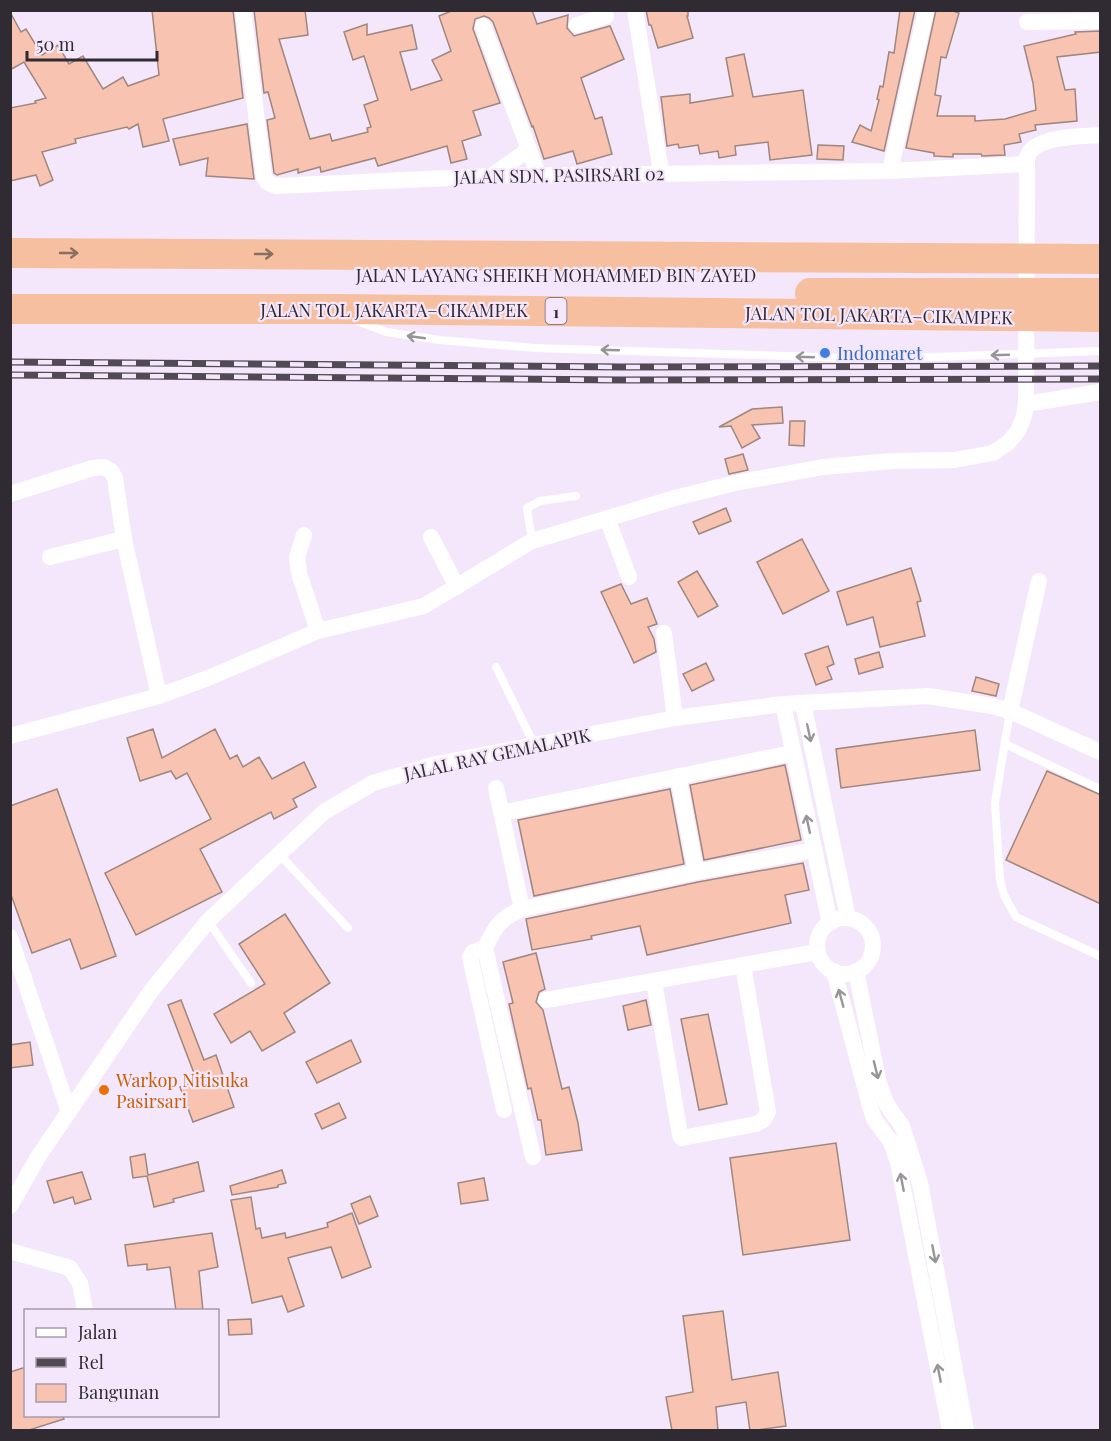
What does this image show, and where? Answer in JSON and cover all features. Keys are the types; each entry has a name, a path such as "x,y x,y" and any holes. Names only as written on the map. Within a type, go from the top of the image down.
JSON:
{"highway":[{"path":"10,253 1101,259"},
{"name":"JALAN LAYANG SHEIKH MOHAMMED BIN ZAYED","path":"10,274 1101,276"},
{"name":"JALAN LAYANG SHEIKH MOHAMMED BIN ZAYED","path":"10,293 1101,293"},
{"name":"JALAN TOL JAKARTA–CIKAMPEK","path":"10,309 339,309 1101,317"}],"street":[{"name":"JALAN SDN. PASIRSARI 02","path":"243,10 264,177 270,184 276,186 538,174 1026,169"},
{"path":"577,25 605,13 629,10"},
{"path":"635,10 661,172"},
{"path":"890,171 926,10"},
{"path":"1027,22 1101,21"},
{"path":"483,26 538,174"},
{"path":"10,736 159,696 208,678 318,631 424,606 532,541 675,498 735,483 823,466 954,460 993,453 1008,443 1018,431 1026,404 1026,169 1029,152 1036,144 1044,141 1101,135"},
{"path":"492,176 528,150"},
{"path":"1026,404 1101,392"},
{"path":"10,494 93,468 104,467 111,471 115,478 124,539 159,696"},
{"path":"607,518 629,577"},
{"path":"304,535 297,557 299,573 318,631"},
{"path":"431,537 457,586"},
{"path":"50,557 124,539"},
{"path":"1010,711 1039,580"},
{"path":"664,633 675,718"},
{"name":"JALAL RAY GEMALAPIK","path":"10,1206 39,1157 151,991 208,921 324,812 373,783 436,764 675,718 783,704 928,696 1010,711 1101,752"},
{"path":"803,703 848,918"},
{"path":"783,704 830,922"},
{"path":"502,813 792,753"},
{"path":"678,776 696,872"},
{"path":"496,788 522,909"},
{"path":"533,1157 485,948 494,930 506,916 522,909 696,872 814,850"},
{"path":"848,918 862,924 872,938 871,954 862,967 856,971 844,974 834,971 826,967 817,952 820,932 830,922 848,918"},
{"path":"10,937 69,1112"},
{"path":"485,948 473,952 470,957 504,1110"},
{"path":"546,1000 817,952"},
{"path":"654,981 681,1137 714,1132 756,1124 764,1120 768,1112 743,965"},
{"path":"834,971 874,1119 891,1142 898,1162 950,1431"},
{"path":"856,971 879,1084 891,1110 902,1126 920,1183 966,1431"},
{"path":"874,1119 891,1110"},
{"path":"10,1251 70,1268 80,1283 86,1309"}],"lane":[{"path":"339,309 359,323 386,332 440,340 535,348 880,359 1101,351"},
{"path":"532,541 527,508 540,501 576,496"},
{"path":"496,667 534,744"},
{"path":"1010,711 995,803 1000,880 1004,896 1016,917 1101,956"},
{"path":"1005,744 1101,789"},
{"path":"279,853 348,928"},
{"path":"208,921 251,984"}],"building":[{"path":"152,10 233,10 243,98 163,119 169,141 143,147 138,124 129,129 127,127 75,139 76,143 42,152 53,180 40,186 36,175 10,181 10,108 36,103 35,101 46,98 24,62 10,70 10,12 21,32 26,29 42,55 58,45 69,64 83,56 103,89 123,77 128,86 159,75"},
{"path":"254,10 305,10 308,35 279,39 310,139 330,134 332,141 368,132 367,128 371,127 364,105 378,100 364,56 353,60 344,32 367,24 367,35 412,25 417,49 400,52 411,90 442,80 432,60 451,51 439,16 454,10 532,10 537,24 568,15 567,28 574,36 610,26 624,59 581,78 595,119 602,117 612,154 577,164 573,151 544,159 493,22 484,16 475,19 473,29 500,103 473,111 481,135 462,141 467,159 451,163 447,146 378,166 375,158 321,172 320,167 298,173 298,169 277,175 274,173 267,120 275,118 268,92 264,93"},
{"path":"646,10 688,10 687,16 693,38 658,48"},
{"path":"900,10 915,10 884,151 852,142 860,125 871,131 880,86 883,87 889,52 894,53"},
{"path":"936,10 950,10 959,13 946,58 941,57 935,95 941,96 937,116 975,116 975,121 1005,119 1036,110 1033,83 1024,46 1076,34 1075,32 1101,31 1101,52 1057,57 1065,90 1075,89 1077,121 1035,125 1036,130 1019,134 1021,142 1004,145 1005,155 934,156 934,153 906,148"},
{"path":"744,54 753,97 803,90 812,155 770,160 768,142 735,146 736,155 719,158 718,151 700,154 698,145 679,148 678,144 667,146 661,97 690,94 690,103 733,96 726,58"},
{"path":"247,124 254,179 206,176 208,158 180,165 173,139"},
{"path":"818,145 844,146 843,160 817,159"},
{"path":"782,407 783,423 752,425 760,438 742,448 731,426 719,427 752,409"},
{"path":"790,421 805,421 804,446 789,445"},
{"path":"743,454 748,470 729,474 725,459"},
{"path":"726,508 731,521 699,534 693,522"},
{"path":"802,539 829,591 783,614 757,562"},
{"path":"911,568 921,601 917,602 925,636 880,647 873,617 847,625 837,592"},
{"path":"697,571 718,606 698,617 678,582"},
{"path":"621,584 631,604 647,598 657,624 648,627 654,639 656,652 634,663 601,592"},
{"path":"828,646 834,664 827,667 832,679 816,685 805,654"},
{"path":"879,652 883,667 859,674 855,659"},
{"path":"706,663 714,680 692,691 683,674"},
{"path":"976,677 999,684 996,696 972,691"},
{"path":"153,729 162,758 215,729 230,759 237,755 243,767 259,757 272,779 304,762 316,787 293,799 297,807 274,819 271,812 200,849 222,892 136,935 105,873 211,819 187,773 176,779 171,771 140,781 127,738"},
{"path":"975,730 980,770 841,788 836,749"},
{"path":"785,765 801,840 704,860 690,785"},
{"path":"1047,771 1101,795 1101,904 1006,860"},
{"path":"57,789 116,956 81,969 70,939 32,953 10,892 10,806"},
{"path":"670,789 684,864 534,896 518,820"},
{"path":"803,863 809,890 785,895 791,923 647,955 640,926 591,936 592,939 532,950 526,919 698,882"},
{"path":"285,914 330,983 284,1013 295,1032 262,1051 250,1031 231,1043 214,1014 265,984 239,944"},
{"path":"536,953 545,989 539,992 536,1002 543,1010 562,1089 569,1087 582,1150 546,1155 541,1120 538,1120 531,1088 528,1089 509,1004 513,1003 503,962"},
{"path":"181,1000 204,1060 216,1055 234,1107 193,1122 180,1087 197,1081 168,1005"},
{"path":"646,1000 651,1025 628,1030 623,1006"},
{"path":"708,1014 727,1104 699,1110 681,1019"},
{"path":"351,1040 361,1062 317,1083 306,1062"},
{"path":"30,1042 33,1065 10,1068 10,1045"},
{"path":"339,1103 346,1118 322,1129 315,1114"},
{"path":"836,1143 850,1240 743,1255 730,1158"},
{"path":"145,1154 148,1175 198,1162 204,1191 173,1199 174,1202 154,1207 147,1176 133,1178 130,1157"},
{"path":"282,1170 286,1183 278,1187 232,1195 230,1186"},
{"path":"82,1172 91,1199 75,1204 73,1197 54,1203 47,1181"},
{"path":"484,1178 488,1200 461,1204 458,1183"},
{"path":"370,1196 378,1216 359,1224 351,1204"},
{"path":"251,1197 256,1229 260,1228 262,1238 285,1233 286,1238 328,1227 327,1223 352,1213 371,1267 342,1278 331,1247 291,1257 288,1258 304,1306 288,1312 282,1296 252,1303 231,1200"},
{"path":"212,1233 218,1267 199,1271 203,1309 176,1309 170,1267 147,1270 147,1264 128,1266 125,1245"},
{"path":"723,1311 732,1380 778,1372 786,1426 750,1431 746,1402 716,1407 718,1431 672,1431 666,1397 693,1392 683,1316"},
{"path":"251,1319 252,1334 229,1335 228,1320"},
{"path":"24,1368 24,1417 63,1417 64,1419 26,1431 10,1431 10,1372"}],"railway":[{"path":"10,362 622,367 1100,366"},
{"path":"10,375 622,380 1100,379"}],"place":[{"name":"Indomaret","path":"825,353"},
{"name":"Warkop Nitisuka Pasirsari","path":"104,1090"}]}
